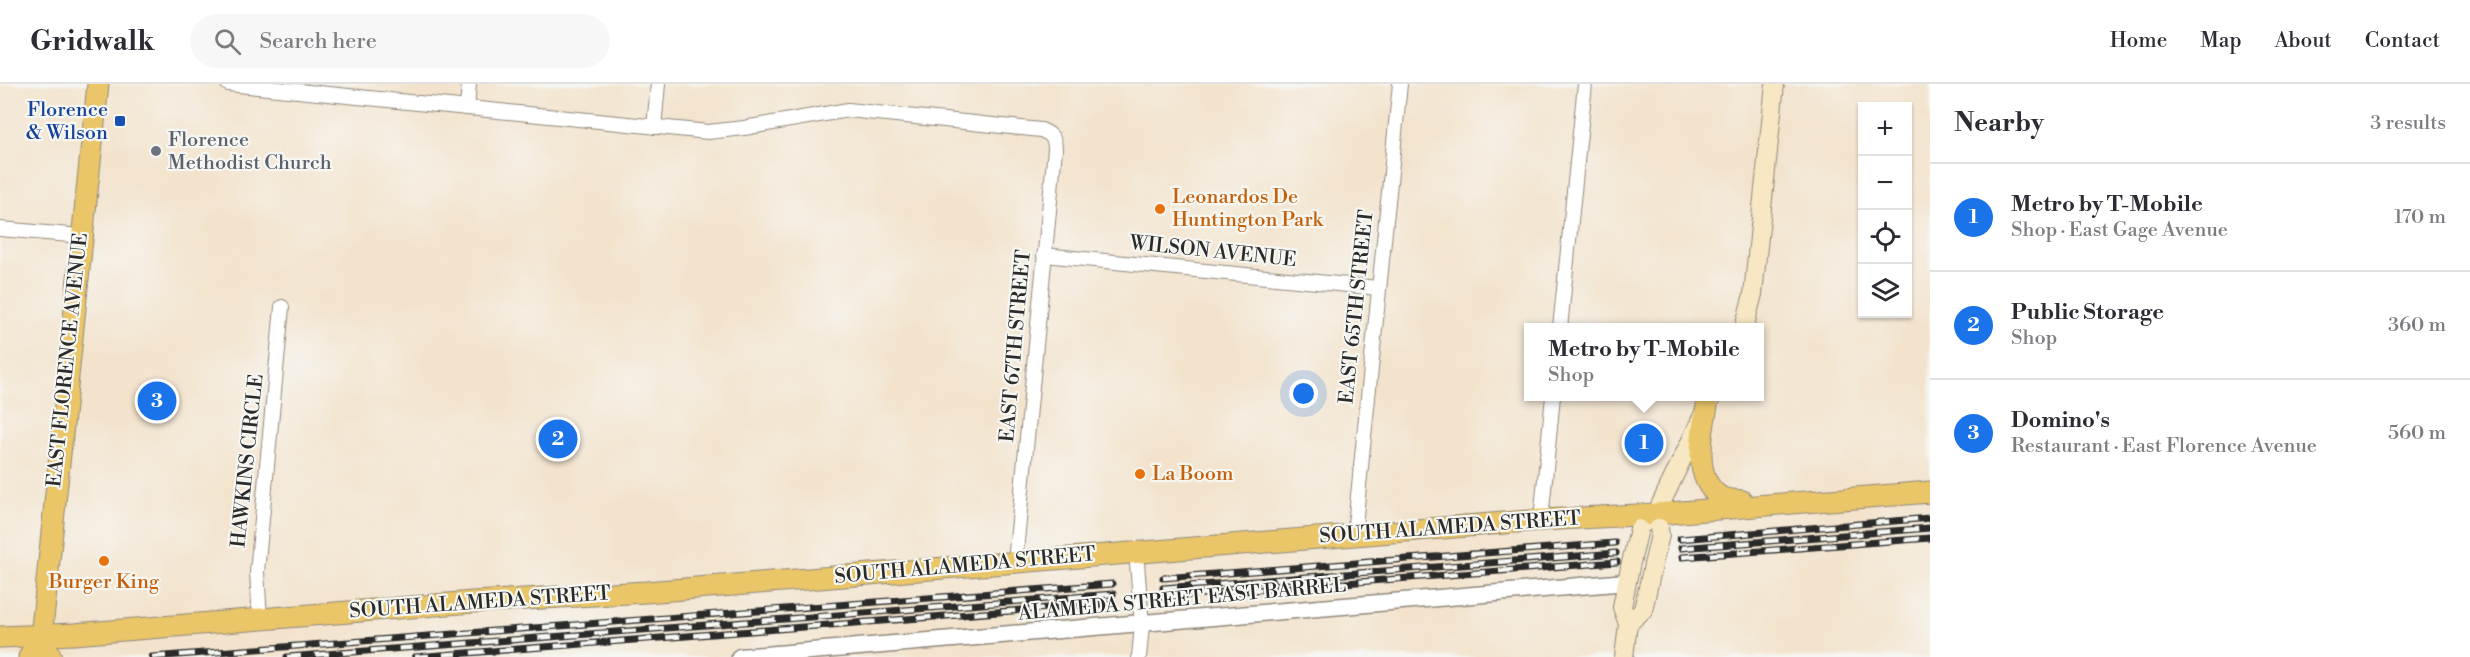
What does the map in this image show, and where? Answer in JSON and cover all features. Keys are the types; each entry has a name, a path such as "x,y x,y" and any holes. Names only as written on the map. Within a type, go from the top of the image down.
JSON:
{"main road":[{"name":"EAST FLORENCE AVENUE","path":"29,657 40,636 98,84"},
{"path":"1745,323 1756,274 1775,84"},
{"path":"1709,401 1701,456 1703,473 1710,487 1720,498 1763,505"},
{"path":"1628,624 1643,610 1660,535 1658,521 1709,401"},
{"name":"SOUTH ALAMEDA STREET","path":"0,637 646,592 1540,520 1658,521 1763,505 1930,492"},
{"path":"1624,657 1628,624 1622,607 1639,529 1658,521"},
{"path":"40,636 51,657"}],"street":[{"path":"228,84 279,86 654,127 658,84"},
{"path":"467,108 469,84"},
{"name":"EAST 65TH STREET","path":"1354,534 1400,84"},
{"path":"1560,323 1585,84"},
{"name":"EAST 67TH STREET","path":"654,127 716,131 848,110 1041,130 1051,134 1055,142 1055,149 1015,562"},
{"path":"0,229 81,236"},
{"name":"WILSON AVENUE","path":"1044,255 1378,288"},
{"name":"HAWKINS CIRCLE","path":"260,618 257,572 282,307"},
{"path":"1540,520 1552,401"},
{"path":"1136,552 1142,625 1139,657"},
{"name":"ALAMEDA STREET EAST BARREL","path":"740,657 1142,625 1629,574"}],"railway":[{"path":"1680,539 1930,518"},
{"path":"1681,548 1930,528"},
{"path":"1682,557 1930,538"},
{"path":"1163,578 1615,543"},
{"path":"1163,588 1616,553"},
{"path":"1164,597 1617,562"},
{"path":"152,657 1112,584"},
{"path":"287,657 1113,594"},
{"path":"415,657 1114,603"}],"place":[{"name":"Florence & Wilson","path":"120,121"},
{"name":"Florence Methodist Church","path":"156,151"},
{"name":"Leonardos De Huntington Park","path":"1160,209"},
{"name":"Domino's","path":"157,401"},
{"name":"Public Storage","path":"558,439"},
{"name":"Metro by T-Mobile","path":"1644,443"},
{"name":"La Boom","path":"1140,474"},
{"name":"Burger King","path":"104,561"}]}
